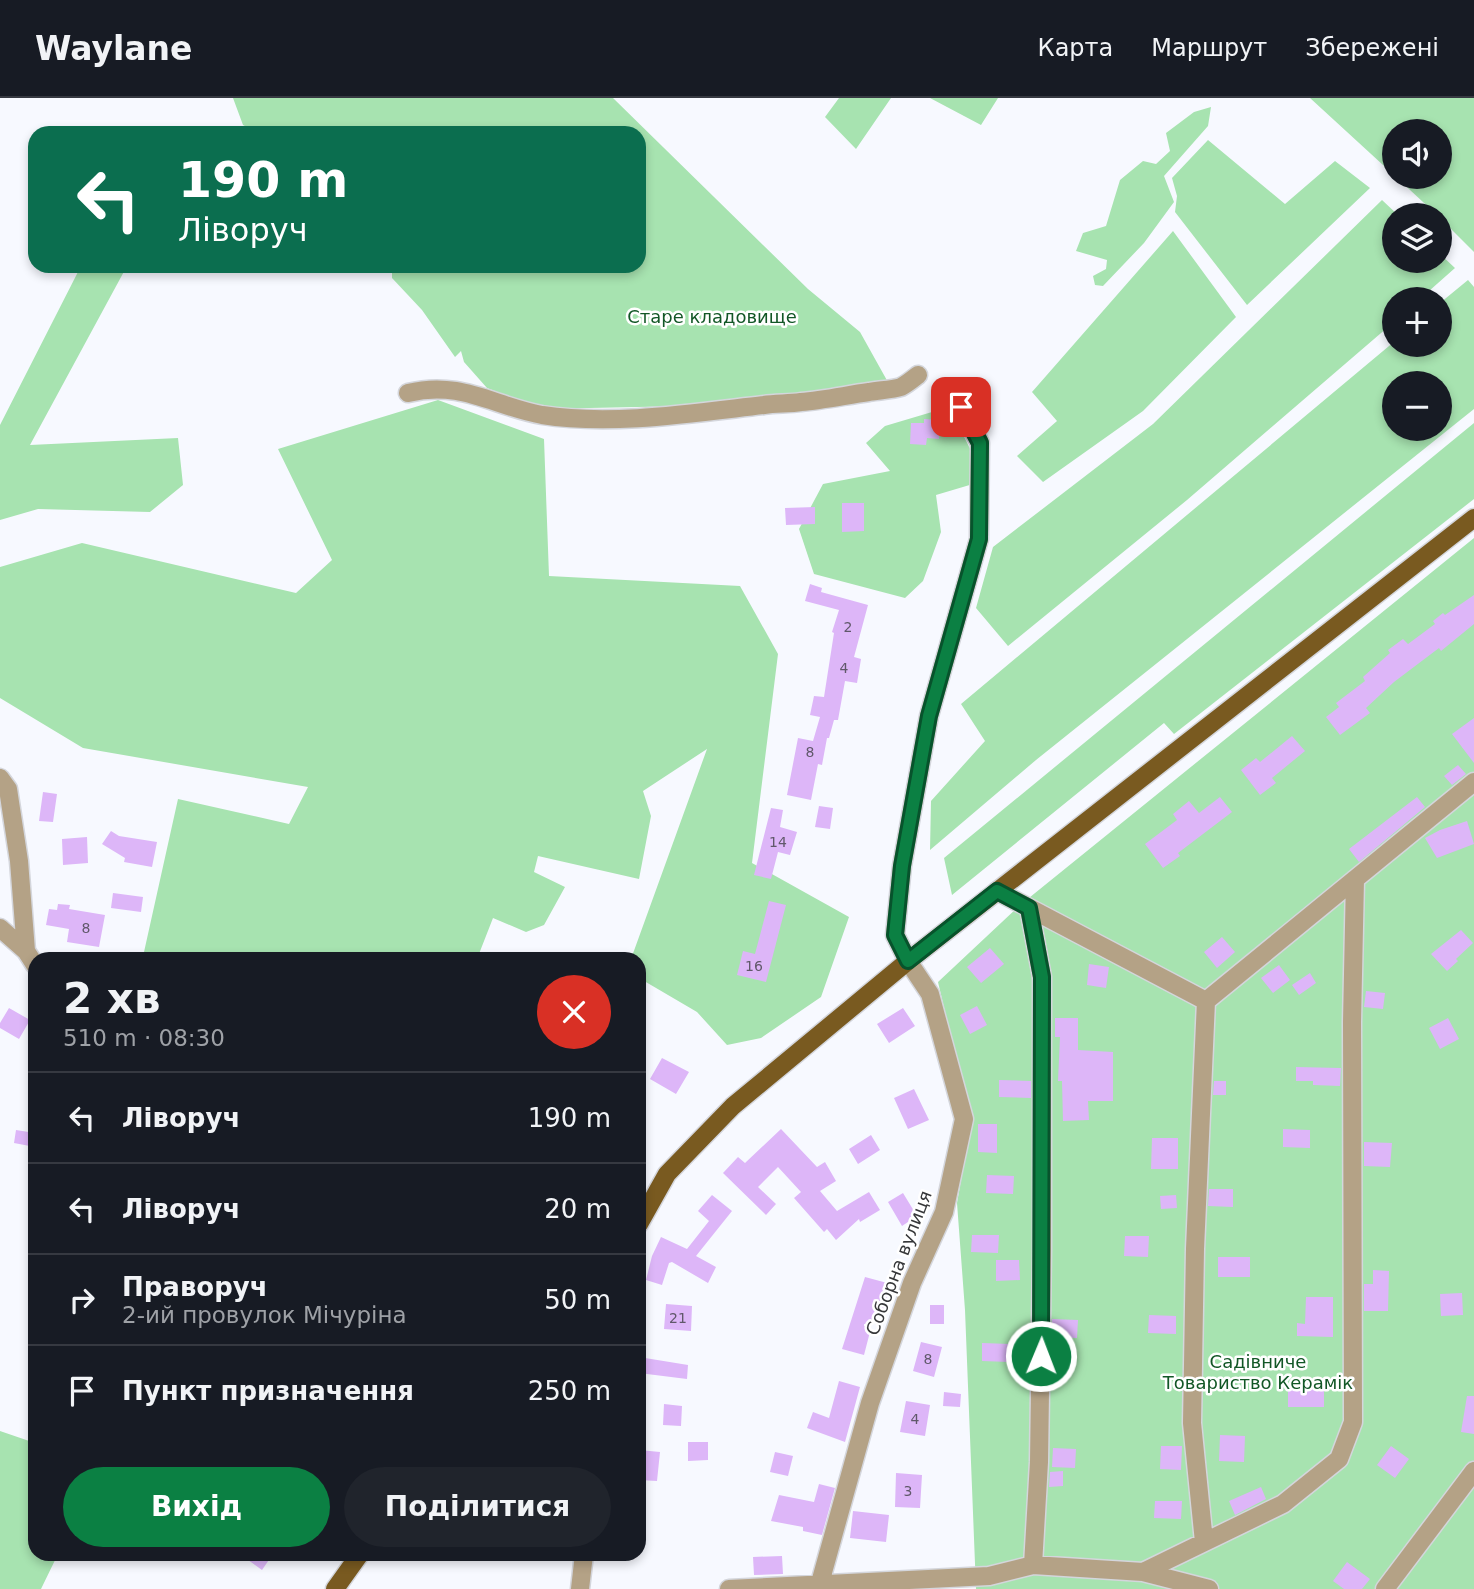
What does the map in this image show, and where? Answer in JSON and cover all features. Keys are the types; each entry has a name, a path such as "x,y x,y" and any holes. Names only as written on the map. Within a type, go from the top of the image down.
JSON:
{"main road":[{"path":"646,1212 667,1174 729,1110 908,961 1474,518"},
{"path":"335,1589 355,1561"}],"street":[{"path":"408,393 451,389 543,415 620,418 723,412 803,402 901,387 919,375"},
{"name":"Соборна вулиця","path":"820,1583 870,1403 912,1283 944,1212 964,1119 930,994 895,935 902,866 929,716 979,539 980,443 961,407"},
{"path":"0,778 8,789 29,952"},
{"path":"1204,1542 1192,1423 1195,1249 1206,1001 1474,782"},
{"path":"1143,1572 1283,1504 1339,1459 1353,1422 1352,1022 1356,879"},
{"path":"997,891 1206,1001"},
{"path":"1029,908 1042,977 1042,1277 1039,1462 1033,1565"},
{"path":"0,928 28,956"},
{"path":"1385,1589 1474,1471"},
{"path":"580,1589 583,1561"},
{"path":"729,1589 989,1576 1033,1565 1143,1572 1209,1589"}],"green space":[{"name":"Старе кладовище","path":"233,98 613,98 642,126 245,126"},
{"path":"839,98 891,98 856,149 825,117"},
{"path":"930,98 998,98 981,125"},
{"path":"1310,98 1474,98 1474,252 1452,230 1452,203 1424,203 1409,189 1452,189 1452,119 1382,119 1382,164"},
{"path":"1211,107 1208,126 1164,176 1174,202 1144,243 1103,286 1095,285 1093,276 1106,269 1107,260 1076,251 1083,233 1106,226 1120,180 1143,161 1156,164 1170,151 1166,133 1194,112"},
{"name":"Старе кладовище","path":"646,130 808,289 860,332 889,384 734,405 541,409 487,388 464,362 461,351 455,357 422,310 392,278 392,273 646,273"},
{"path":"1208,140 1285,204 1335,161 1370,188 1247,305 1175,212 1177,196 1172,178"},
{"path":"1382,200 1385,203 1382,203 1382,273 1449,273 1434,287 1382,287 1382,332 1187,500 1008,646 976,608 993,547 1153,424"},
{"path":"1173,231 1236,317 1143,411 1043,482 1017,456 1057,421 1032,392"},
{"path":"77,273 123,273 30,445 178,438 183,485 150,512 38,509 0,520 0,425"},
{"path":"1468,280 1474,287 1474,409 1452,427 1452,371 1382,371 1382,441 1434,441 1036,760 930,850 931,801 985,741 961,704 1382,352 1382,357 1452,357 1452,293"},
{"path":"438,400 544,439 549,576 740,586 778,654 752,863 849,917 821,997 761,1038 727,1045 697,1012 646,982 646,952 634,952 707,749 643,791 651,816 639,879 538,856 534,872 565,887 544,925 526,932 493,918 480,952 144,952 178,799 289,824 308,787 83,748 0,698 0,567 82,543 296,593 332,560 278,449"},
{"path":"932,412 954,416 975,459 973,484 936,495 941,532 923,581 905,598 814,574 799,529 823,484 890,471 866,443 885,426"},
{"path":"1474,423 1474,499 1174,734 1164,723 952,895 944,858"},
{"name":"Садівниче Товариство Керамік","path":"1474,538 1474,1589 976,1589 965,1310 957,1203 971,1123 938,982 1019,906"},
{"path":"0,1431 28,1441 28,1561 55,1561 41,1589 0,1589"}],"building":[{"path":"924,419 940,420 939,439 927,438 926,445 910,444 911,423 924,423"},
{"path":"842,503 864,503 864,531 842,532"},
{"path":"815,507 815,524 786,525 785,508"},
{"path":"810,584 822,588 821,592 868,605 854,657 861,659 857,683 845,681 838,720 834,720 827,738 822,765 818,764 811,800 787,795 798,738 813,741 820,717 810,715 814,696 824,697 834,633 832,632 839,610 805,601"},
{"path":"1474,595 1474,624 1441,651 1439,648 1394,682 1366,708 1370,713 1340,735 1326,717 1339,707 1336,703 1365,681 1363,677 1390,653 1388,650 1403,639 1408,644 1435,624 1433,621 1443,613 1445,615"},
{"path":"1474,718 1474,763 1452,734"},
{"path":"1292,736 1305,751 1272,778 1276,783 1260,795 1241,770 1256,758 1260,762"},
{"path":"1458,765 1466,774 1452,785 1444,776"},
{"path":"43,792 57,794 53,822 39,821"},
{"path":"1220,797 1232,812 1178,853 1180,856 1163,868 1145,844 1177,820 1173,814 1189,801 1199,813"},
{"path":"1417,797 1425,807 1359,862 1349,849"},
{"path":"819,806 833,808 830,829 815,827"},
{"path":"771,808 783,810 780,827 797,832 790,855 778,852 771,879 754,875"},
{"path":"1467,821 1474,844 1437,858 1425,838"},
{"path":"111,831 119,836 157,842 152,867 124,862 125,858 102,844"},
{"path":"87,837 88,863 63,865 62,839"},
{"path":"113,893 143,897 141,912 111,908"},
{"path":"769,901 786,905 766,982 737,975 743,951 755,954"},
{"path":"58,904 70,905 69,909 105,915 99,947 67,942 69,929 46,925 49,909 57,910"},
{"path":"1461,930 1473,943 1447,971 1431,954"},
{"path":"1222,937 1235,952 1217,968 1204,952"},
{"path":"990,948 1004,964 981,983 967,967"},
{"path":"1089,964 1109,967 1106,988 1087,985"},
{"path":"1279,965 1290,980 1273,993 1261,978"},
{"path":"1310,973 1316,983 1299,995 1292,985"},
{"path":"1366,991 1385,993 1383,1009 1364,1007"},
{"path":"977,1006 987,1025 970,1034 960,1015"},
{"path":"9,1008 28,1019 19,1039 0,1028"},
{"path":"903,1008 915,1026 889,1043 877,1024"},
{"path":"1055,1018 1078,1018 1078,1050 1113,1052 1113,1101 1088,1101 1089,1120 1063,1121 1062,1081 1058,1081 1060,1037 1055,1037"},
{"path":"1448,1018 1459,1039 1440,1049 1429,1028"},
{"path":"662,1058 689,1072 676,1094 650,1079"},
{"path":"1296,1067 1341,1068 1340,1086 1296,1081"},
{"path":"999,1080 1031,1081 1031,1098 999,1097"},
{"path":"1214,1081 1226,1081 1226,1095 1213,1095"},
{"path":"914,1089 929,1120 908,1129 894,1098"},
{"path":"978,1124 997,1124 997,1153 978,1152"},
{"path":"781,1129 817,1167 825,1162 836,1181 820,1191 837,1211 869,1192 880,1210 860,1222 859,1219 836,1240 827,1229 824,1232 794,1198 801,1192 778,1167 758,1187 776,1204 766,1215 723,1173 738,1157 745,1163"},
{"path":"1283,1129 1310,1130 1310,1148 1283,1147"},
{"path":"16,1130 28,1132 28,1146 14,1143"},
{"path":"871,1135 880,1150 858,1164 849,1149"},
{"path":"1152,1138 1178,1138 1178,1169 1151,1169"},
{"path":"1364,1142 1392,1143 1390,1167 1364,1166"},
{"path":"987,1175 1014,1176 1013,1194 986,1193"},
{"path":"1209,1189 1233,1189 1233,1207 1208,1206"},
{"path":"903,1193 917,1216 902,1226 888,1202"},
{"path":"712,1195 732,1211 696,1256 716,1267 708,1283 672,1262 669,1263 662,1285 646,1280 652,1256 661,1237 687,1249 709,1221 698,1211"},
{"path":"1176,1195 1177,1208 1161,1209 1160,1196"},
{"path":"972,1235 999,1235 998,1253 971,1252"},
{"path":"1125,1236 1149,1236 1148,1257 1124,1256"},
{"path":"1218,1257 1250,1257 1250,1277 1218,1277"},
{"path":"996,1260 1019,1260 1020,1280 996,1281"},
{"path":"1373,1270 1389,1271 1388,1311 1364,1311 1364,1284 1373,1284"},
{"path":"865,1277 891,1284 883,1311 877,1309 873,1324 864,1324 871,1328 864,1355 842,1349"},
{"path":"1462,1293 1463,1315 1441,1316 1440,1294"},
{"path":"1306,1297 1333,1297 1333,1337 1297,1336 1297,1323 1305,1324"},
{"path":"666,1304 692,1306 691,1331 664,1329"},
{"path":"930,1305 944,1305 944,1324 930,1324"},
{"path":"1149,1315 1176,1316 1176,1334 1148,1333"},
{"path":"1052,1319 1078,1320 1077,1338 1052,1337"},
{"path":"921,1342 942,1347 934,1377 913,1371"},
{"path":"982,1343 1010,1344 1009,1362 982,1361"},
{"path":"646,1358 688,1365 687,1379 646,1374"},
{"path":"839,1381 860,1387 845,1442 807,1428 813,1412 829,1418"},
{"path":"1288,1385 1324,1386 1324,1407 1288,1407"},
{"path":"944,1392 961,1394 960,1407 943,1406"},
{"path":"1467,1396 1474,1396 1474,1434 1461,1432"},
{"path":"906,1401 930,1405 925,1436 900,1432"},
{"path":"664,1404 682,1406 681,1426 663,1425"},
{"path":"1220,1435 1245,1436 1244,1462 1219,1461"},
{"path":"688,1442 708,1442 708,1460 688,1461"},
{"path":"1161,1446 1182,1446 1181,1470 1160,1469"},
{"path":"1391,1446 1409,1459 1395,1478 1377,1465"},
{"path":"1053,1448 1076,1449 1075,1468 1052,1467"},
{"path":"646,1451 660,1452 657,1481 646,1480"},
{"path":"775,1452 793,1456 788,1476 770,1472"},
{"path":"1063,1471 1063,1486 1049,1487 1050,1472"},
{"path":"896,1473 922,1475 920,1508 895,1507"},
{"path":"819,1484 835,1488 822,1535 803,1531 803,1527 771,1521 779,1495 814,1502"},
{"path":"1261,1487 1266,1499 1235,1515 1229,1501"},
{"path":"1155,1501 1182,1501 1181,1519 1154,1518"},
{"path":"853,1511 889,1515 886,1542 850,1538"},
{"path":"782,1556 783,1574 754,1575 753,1557"},
{"path":"250,1561 268,1561 262,1570"},
{"path":"1347,1562 1370,1579 1362,1589 1344,1589 1333,1581"}],"route":[{"path":"961,407 980,443 979,539 929,716 902,866 895,935 908,961 997,891 1029,908 1042,977 1041,1356"}]}
